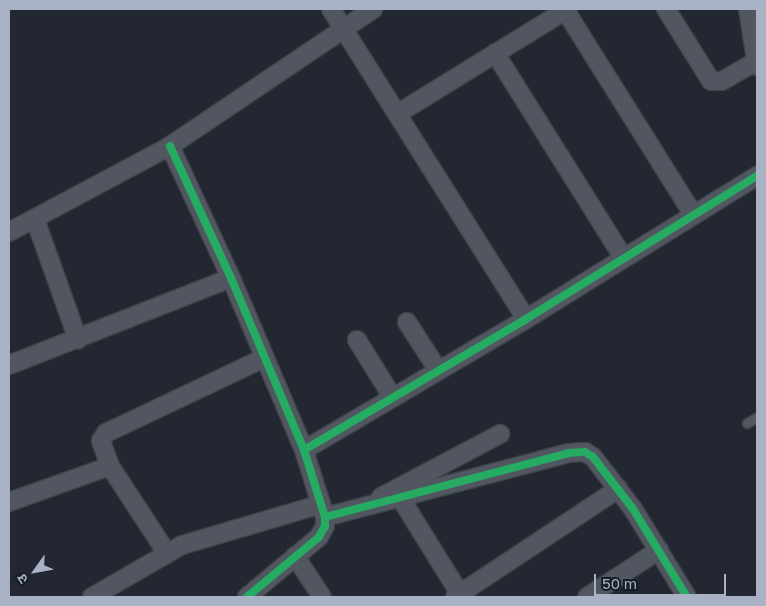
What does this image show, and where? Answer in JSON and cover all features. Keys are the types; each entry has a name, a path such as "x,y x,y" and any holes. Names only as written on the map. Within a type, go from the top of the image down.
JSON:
{"street":[{"path":"331,9 526,319"},
{"path":"9,232 170,146 343,27 373,9"},
{"path":"666,9 711,81 722,81 757,64 748,9"},
{"path":"397,114 566,10 693,214"},
{"path":"495,53 624,257"},
{"path":"170,146 231,278 304,450 323,510 323,532 247,597"},
{"path":"304,450 526,319 757,176"},
{"path":"35,219 78,340"},
{"path":"9,365 78,340 231,278"},
{"path":"407,322 438,370"},
{"path":"357,340 393,398"},
{"path":"166,552 110,466 101,441 106,433 264,358"},
{"path":"370,504 500,434"},
{"path":"92,597 166,552 323,510 401,498 578,452 593,457 618,489 659,550 687,597"},
{"path":"9,502 110,466"},
{"path":"401,498 459,596 618,489"},
{"path":"587,597 659,550"},
{"path":"295,556 322,597"}],"lane":[{"path":"747,423 757,417"}],"cycle path":[{"path":"170,146 231,278 304,450 325,517 325,526 319,537 247,597"},
{"path":"304,450 526,319 757,176"},
{"path":"325,517 569,453 585,452 593,457 633,509 687,597"}]}
